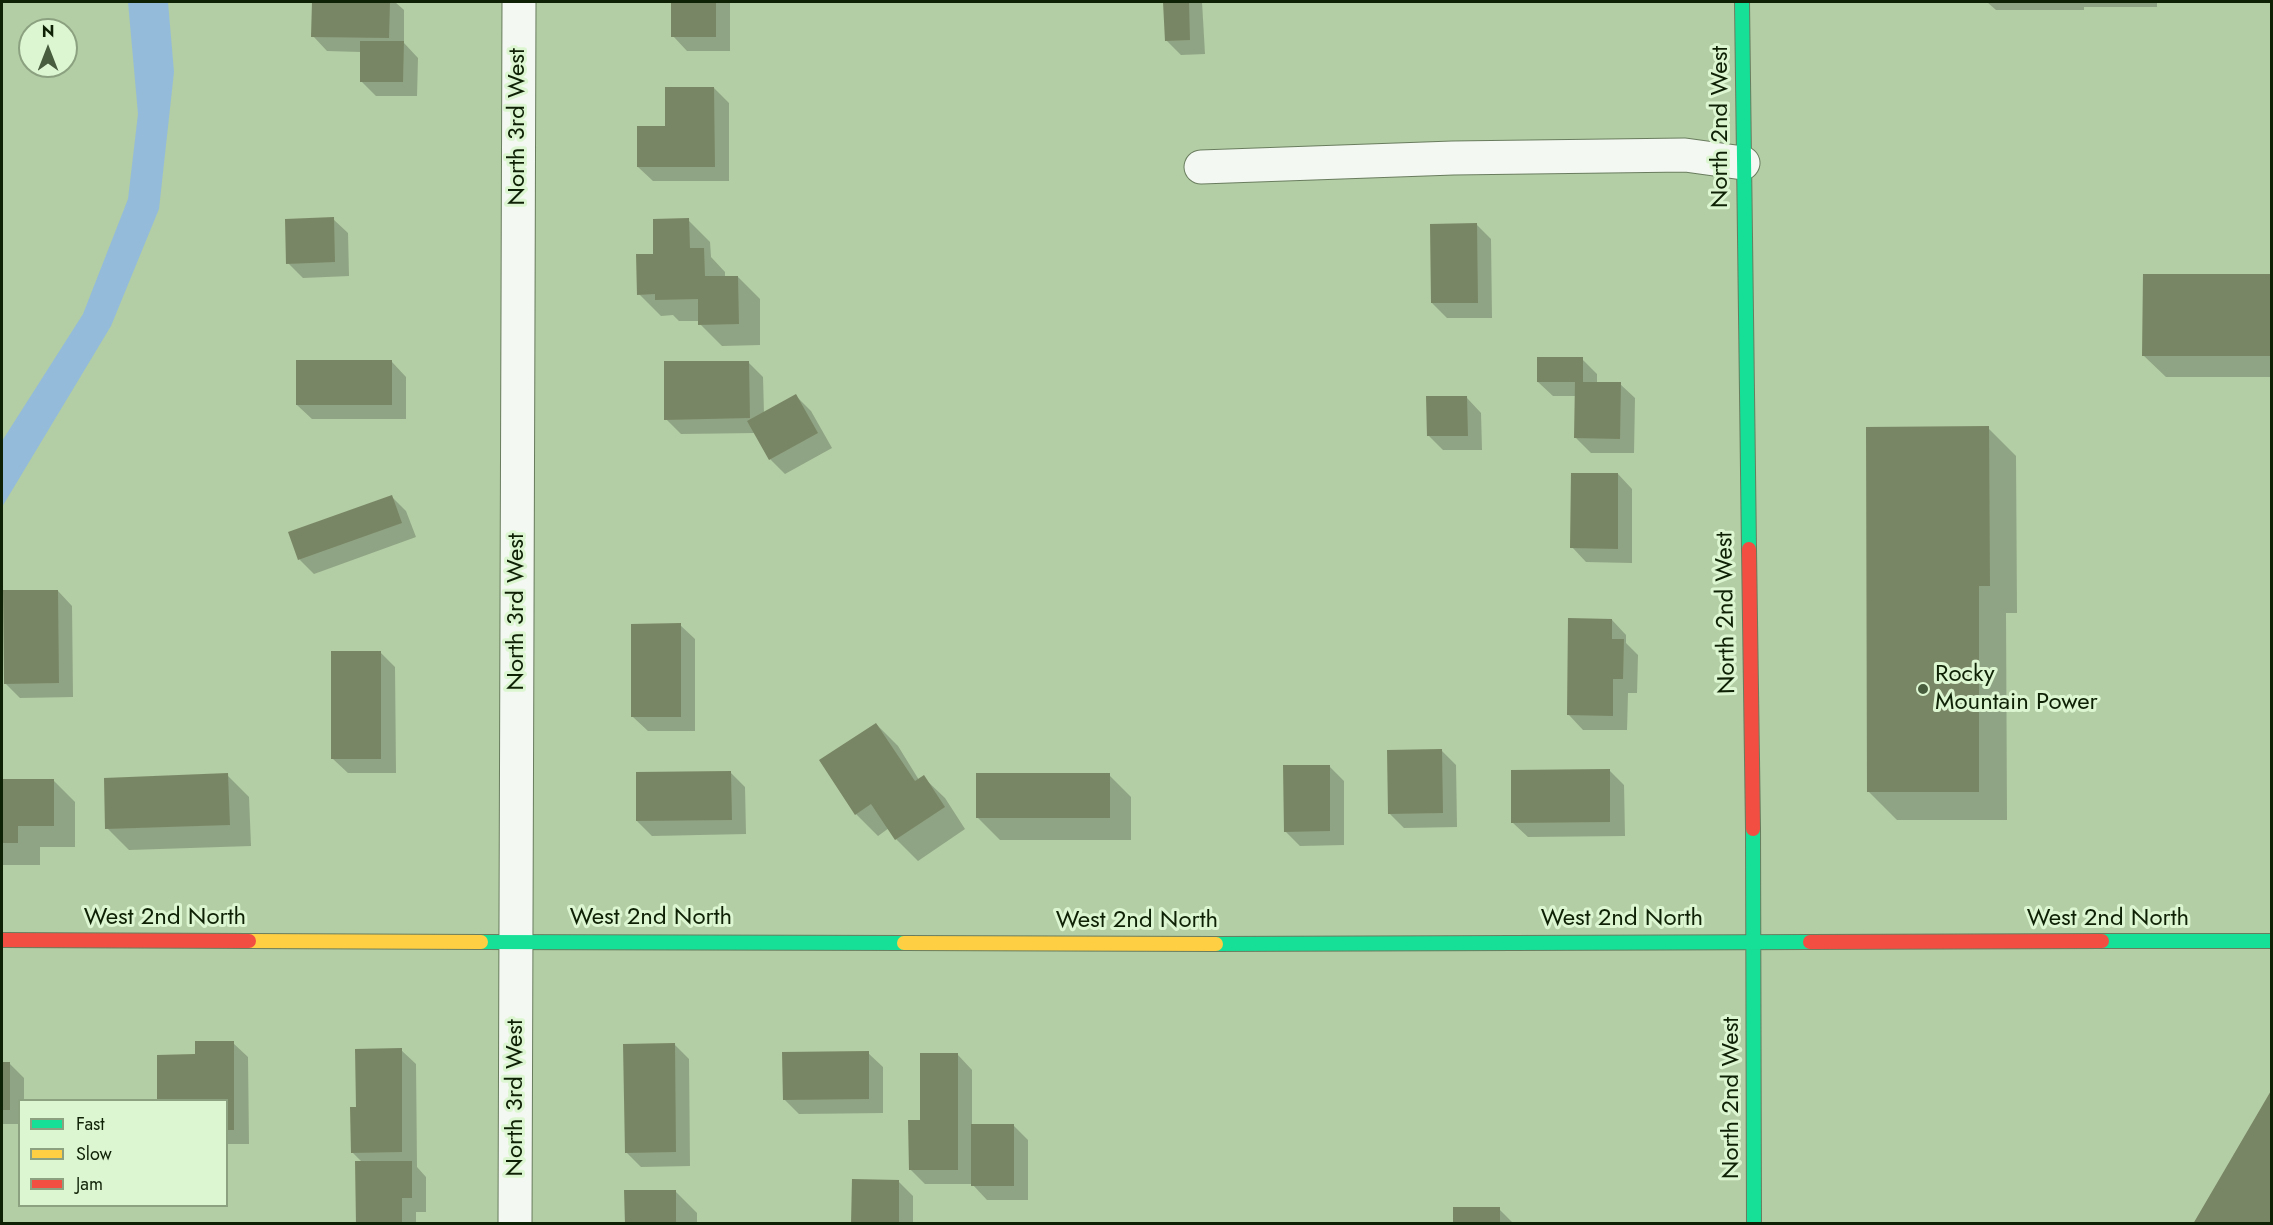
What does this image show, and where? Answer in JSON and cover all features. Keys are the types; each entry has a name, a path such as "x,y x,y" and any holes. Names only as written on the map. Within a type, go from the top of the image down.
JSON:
{"street":[{"name":"North 3rd West","path":"515,1224 519,2"},
{"name":"North 2nd West","path":"1742,2 1754,942 1754,1224"},
{"path":"1201,167 1453,158 1685,155 1743,163"},
{"name":"West 2nd North","path":"2,940 1180,944 2271,941"}],"water":[{"path":"128,2 168,2 174,72 159,209 111,326 2,507 2,441 83,314 128,199 138,114"}],"building":[{"path":"312,2 390,2 389,38 311,37"},
{"path":"671,2 716,2 716,37 671,37"},
{"path":"1163,2 1189,2 1190,40 1165,41"},
{"path":"360,41 404,41 403,82 360,82"},
{"path":"665,87 714,87 715,167 637,167 637,126 665,126"},
{"path":"334,217 335,262 286,264 285,219"},
{"path":"689,218 690,248 704,248 705,276 738,276 739,324 698,325 698,299 655,300 655,294 637,295 636,254 653,254 653,219"},
{"path":"1477,223 1478,303 1431,303 1430,224"},
{"path":"2143,274 2272,274 2272,356 2142,356"},
{"path":"1537,357 1583,357 1583,382 1621,382 1620,439 1574,438 1575,382 1537,382"},
{"path":"296,360 392,360 392,405 296,405"},
{"path":"664,361 749,361 750,418 664,420"},
{"path":"796,394 818,433 769,460 747,421"},
{"path":"1426,396 1467,396 1468,436 1427,436"},
{"name":"Rocky Mountain Power","path":"1989,426 1990,586 1979,586 1979,792 1867,792 1866,427"},
{"path":"1571,473 1618,473 1618,549 1570,548"},
{"path":"392,495 402,523 298,560 288,532"},
{"path":"3,590 58,590 59,683 4,684"},
{"path":"1568,618 1612,619 1612,639 1624,639 1623,679 1613,679 1613,716 1567,715"},
{"path":"681,623 681,717 631,717 631,624"},
{"path":"331,651 381,651 381,759 331,759"},
{"path":"876,723 915,781 924,775 945,807 895,840 871,804 855,815 819,760"},
{"path":"1442,749 1443,813 1388,814 1387,750"},
{"path":"1283,765 1330,765 1330,831 1284,832"},
{"path":"1610,769 1610,822 1511,823 1511,770"},
{"path":"731,771 732,820 636,821 636,772"},
{"path":"228,773 230,825 105,829 104,778"},
{"path":"976,773 1110,773 1110,818 976,818"},
{"path":"2,779 54,779 54,826 18,826 18,843 2,843"},
{"path":"195,1041 234,1041 234,1130 228,1130 228,1099 157,1099 157,1055 195,1054"},
{"path":"675,1043 676,1152 625,1153 623,1044"},
{"path":"402,1048 402,1152 351,1153 350,1107 356,1107 355,1049"},
{"path":"869,1051 869,1099 783,1100 782,1052"},
{"path":"920,1053 958,1053 958,1170 909,1170 908,1120 920,1120"},
{"path":"2,1062 10,1062 10,1110 2,1110"},
{"path":"2272,1089 2272,1224 2193,1224"},
{"path":"971,1124 1014,1124 1014,1186 971,1186"},
{"path":"355,1161 412,1161 412,1198 402,1198 402,1224 356,1224"},
{"path":"852,1179 899,1180 899,1224 851,1224"},
{"path":"624,1190 676,1190 676,1224 625,1224"},
{"path":"1453,1207 1500,1207 1500,1224 1453,1224"}],"traffic: fast":[{"path":"1742,2 1749,549"},
{"path":"1753,829 1754,1224"},
{"path":"2102,941 2272,941"},
{"path":"481,942 904,943"},
{"path":"1216,944 1810,942"}],"traffic: slow":[{"path":"249,941 481,942"},
{"path":"904,943 1216,944"}],"traffic: jam":[{"path":"1749,549 1753,829"},
{"path":"2,940 249,941"},
{"path":"1810,942 2102,941"}],"place":[{"name":"Rocky Mountain Power","path":"1923,689"}]}
